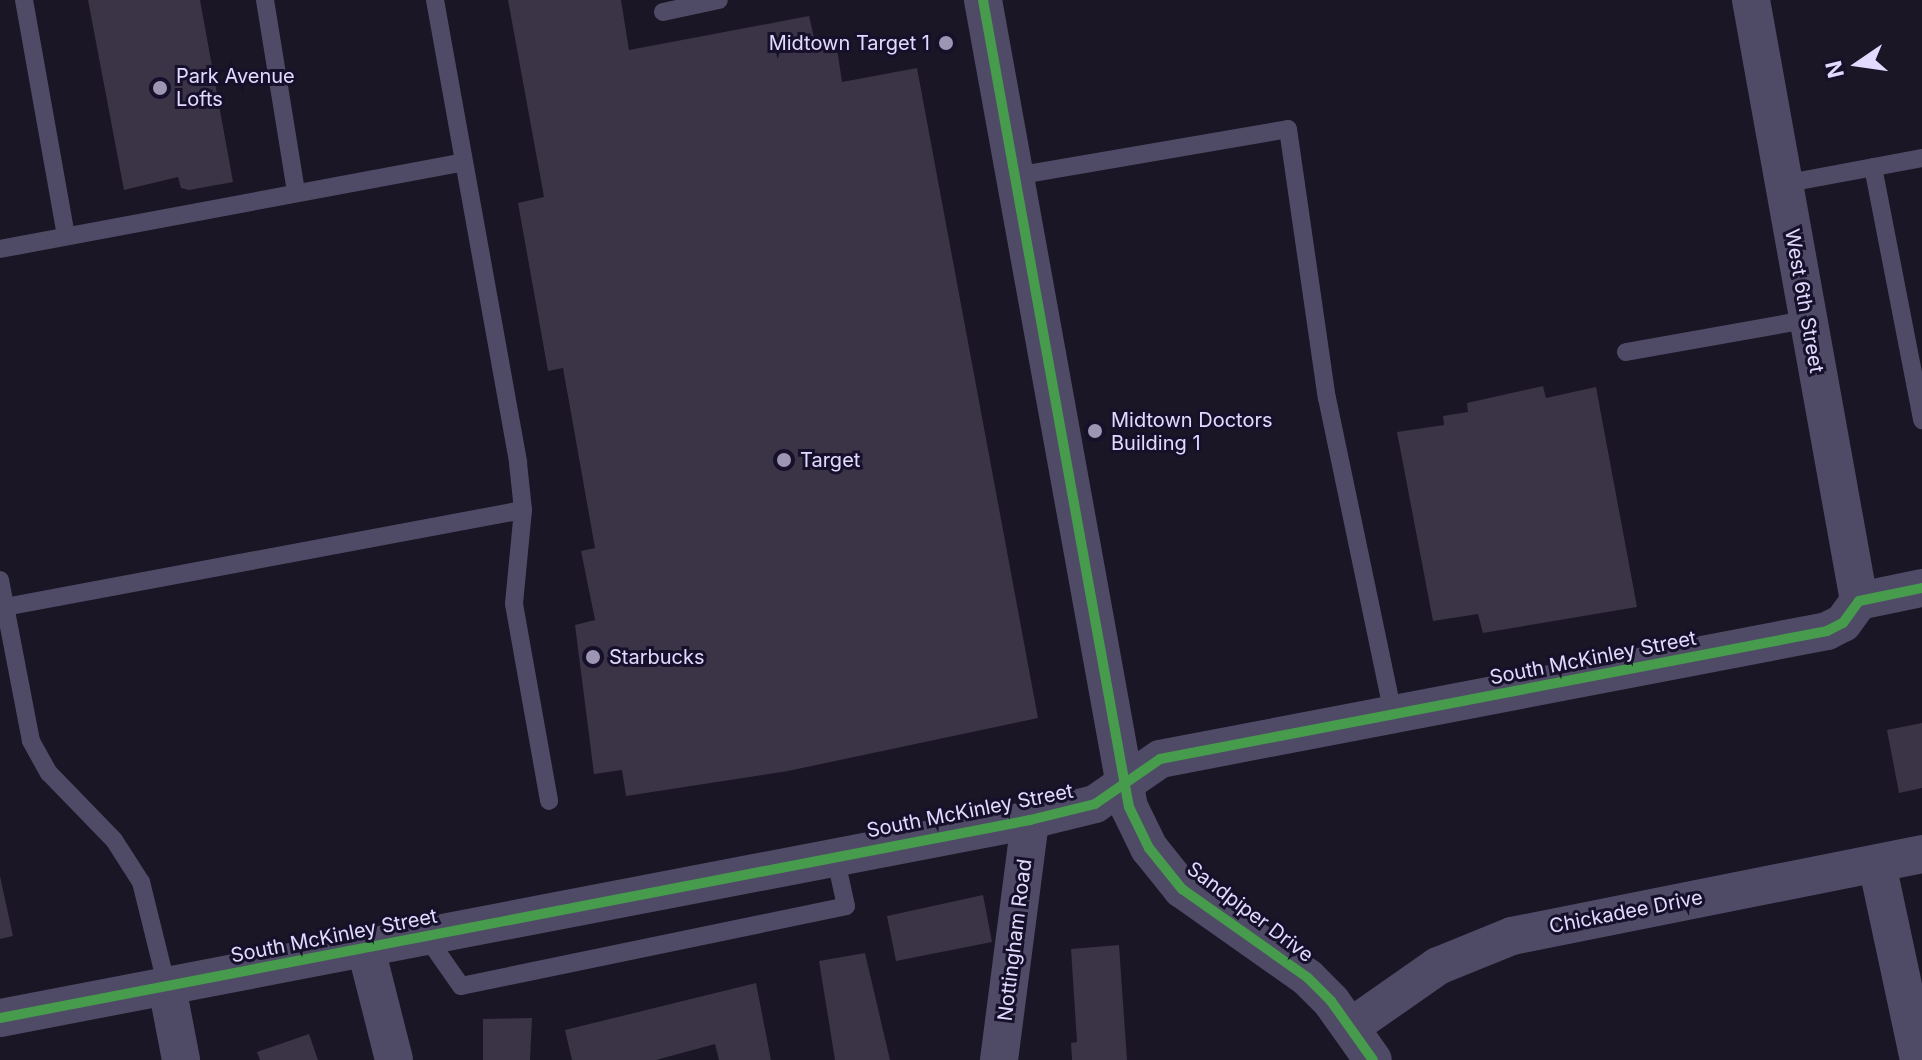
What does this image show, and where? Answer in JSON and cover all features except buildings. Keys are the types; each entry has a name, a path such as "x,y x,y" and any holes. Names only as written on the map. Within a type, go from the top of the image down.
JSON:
{"street":[{"name":"Sandpiper Drive","path":"983,0 1125,782 1137,827 1182,889 1308,978 1352,1026 1373,1060"},
{"name":"West 6th Street","path":"1751,0 1806,320 1859,601"},
{"path":"1859,601 1922,588"},
{"name":"South McKinley Street","path":"0,1018 1030,820 1095,804 1160,759 1827,631 1843,623 1859,601"},
{"name":"Nottingham Road","path":"999,1060 1030,820"},
{"name":"Chickadee Drive","path":"1352,1026 1438,966 1512,936 1922,854"},
{"path":"1877,864 1919,1060"},
{"path":"366,949 394,1060"},
{"path":"167,987 181,1060"}],"lane":[{"path":"24,0 66,235"},
{"path":"265,0 296,192"},
{"path":"435,0 523,510 514,604 549,801"},
{"path":"663,12 719,0"},
{"path":"1016,176 1288,129 1327,398 1393,714"},
{"path":"1783,184 1922,158"},
{"path":"0,249 463,162"},
{"path":"1873,167 1922,420"},
{"path":"1626,352 1806,320"},
{"path":"5,607 523,510"},
{"path":"0,580 31,741 49,773 114,840 141,882 167,987"},
{"path":"426,936 461,986 846,906 835,856"}],"cycle path":[{"path":"983,0 1129,807 1149,848 1182,889 1308,978 1331,1001 1373,1060"},
{"path":"0,1018 1030,820 1095,804 1160,759 1827,631 1843,623 1859,601 1922,588"}],"place":[{"name":"Midtown Target 1","path":"946,43"},
{"name":"Park Avenue Lofts","path":"160,88"},
{"name":"Midtown Doctors Building 1","path":"1095,431"},
{"name":"Target","path":"784,460"},
{"name":"Starbucks","path":"593,657"}]}
